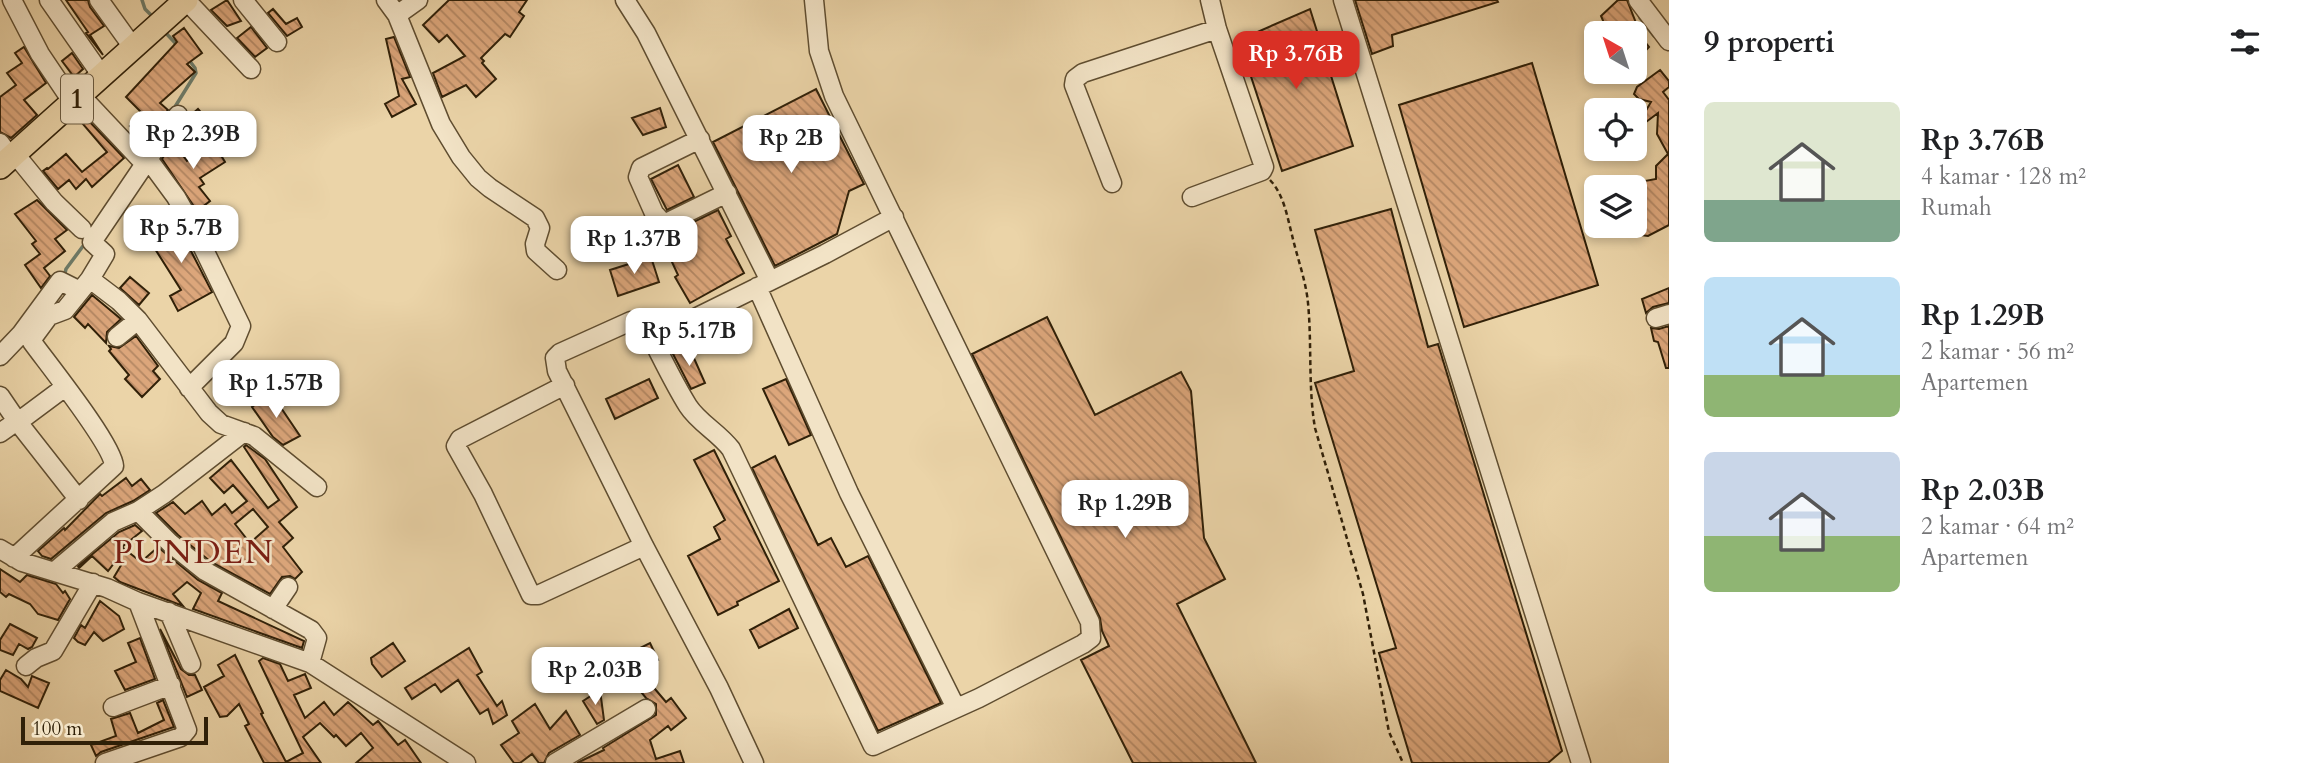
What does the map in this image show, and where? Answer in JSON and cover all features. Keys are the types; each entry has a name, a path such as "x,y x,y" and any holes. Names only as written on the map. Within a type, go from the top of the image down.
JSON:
{"main road":[{"name":"1","path":"6,156 77,99 132,46 186,0"}],"street":[{"path":"12,0 40,54 77,99 144,161 176,197 241,326 234,343 188,388"},
{"path":"49,0 102,76"},
{"path":"99,0 132,46"},
{"path":"186,0 251,68"},
{"path":"243,0 278,42"},
{"path":"386,0 397,15 430,99 451,142 478,178 535,218 540,228 535,244 536,251 557,270"},
{"path":"397,15 418,0"},
{"path":"625,0 646,33 727,193 849,493 956,708"},
{"path":"643,322 688,406 701,422 715,431 731,449 872,744 876,747 1091,638 1090,622 834,96 819,51 814,0"},
{"path":"1192,197 1262,171 1263,163 1217,29 1210,0"},
{"path":"1343,0 1581,763"},
{"path":"1638,0 1669,41"},
{"path":"1112,183 1074,85 1075,79 1083,73 1217,29"},
{"path":"0,356 105,254 92,242 144,161 178,115"},
{"path":"700,139 641,168 638,177 654,213 663,223 668,222 727,193"},
{"path":"6,156 82,229"},
{"path":"754,763 719,688 644,546 554,363 559,353 631,321 679,326 894,217"},
{"path":"75,284 120,301 138,320 188,388 221,424 265,443 317,487"},
{"path":"7,554 79,499 113,468 114,462 98,434 32,342 49,316 65,310 75,284"},
{"path":"117,337 138,320"},
{"path":"565,386 460,439 456,446 483,494 531,595 538,595 644,546"},
{"path":"0,433 65,387"},
{"path":"0,396 79,499"},
{"path":"55,571 113,522 138,511 192,474 244,432"},
{"path":"138,511 170,543 205,571 315,635 317,638 310,663"},
{"path":"7,554 310,663 466,763"},
{"path":"26,666 36,658 53,651 93,583"},
{"path":"273,609 288,587"},
{"path":"106,763 184,734 187,730 138,602"},
{"path":"169,612 191,664"},
{"path":"113,707 171,685"},
{"path":"555,763 646,709"}],"path":[{"path":"1262,171 1280,195 1307,295 1315,428 1363,594 1389,732 1403,763"}],"building":[{"path":"66,0 88,0 104,26 90,35 103,55 86,33 88,32"},
{"path":"227,0 241,21 227,26 211,10"},
{"path":"449,0 527,0 519,12 524,16 510,37 505,34 481,58 496,79 476,97 466,85 442,97 433,73 465,56 447,35 439,42 423,25"},
{"path":"1355,0 1498,2 1392,35 1393,46 1372,54"},
{"path":"1618,0 1627,0 1635,21 1603,21 1601,16"},
{"path":"273,9 286,24 297,18 302,27 287,36 268,13"},
{"path":"1310,9 1353,146 1282,171 1239,40"},
{"path":"251,27 267,48 255,57 237,38"},
{"path":"184,28 202,53 187,64 195,72 160,103 168,110 143,140 130,126 143,114 126,97 177,42 173,36"},
{"path":"394,37 410,77 402,79 416,104 392,117 385,104 399,96 386,39"},
{"path":"24,47 46,83 24,100 37,115 11,138 0,132 0,97 16,85 7,73 22,63 15,53"},
{"path":"72,53 83,69 74,77 62,61"},
{"path":"1532,63 1598,285 1464,327 1399,105"},
{"path":"1660,70 1669,81 1669,87 1663,92 1669,100 1669,225 1648,236 1647,181 1656,179 1656,166 1668,154 1657,134 1658,113 1647,121 1647,109 1651,102 1634,94 1637,87 1647,84 1647,80"},
{"path":"816,89 864,184 849,191 837,234 775,266 713,142"},
{"path":"660,108 666,127 643,135 632,118"},
{"path":"198,109 206,118 193,128 195,130 182,143 177,137 189,117"},
{"path":"87,119 124,158 92,187 86,179 76,189 69,180 58,189 43,171 66,154 82,172 107,152 82,123"},
{"path":"173,142 187,161 214,144 225,162 200,178 204,184 199,187 210,201 197,211 162,159"},
{"path":"678,165 694,197 667,210 651,179"},
{"path":"37,200 67,230 55,239 65,251 44,268 50,276 41,288 25,265 40,254 32,244 36,241 15,214"},
{"path":"1391,209 1428,347 1438,344 1562,751 1548,763 1412,763 1379,653 1396,648 1315,383 1354,371 1315,230"},
{"path":"718,210 731,236 726,239 744,273 690,303 675,277 678,275 659,234 673,232"},
{"path":"172,214 212,292 178,311 170,296 181,290 150,241 165,232 159,222"},
{"path":"651,257 659,282 618,296 610,270"},
{"path":"130,277 149,293 139,305 120,288"},
{"path":"1669,288 1669,303 1653,307 1646,313 1642,299"},
{"path":"92,295 121,319 107,332 106,343 88,324 85,328 74,317"},
{"path":"1047,317 1095,415 1181,372 1191,391 1204,538 1225,579 1177,604 1256,763 1133,763 1081,660 1109,646 1100,618 972,354"},
{"path":"1669,326 1669,368 1666,368 1651,328"},
{"path":"136,336 158,366 153,371 160,379 142,397 125,379 129,375 109,351 109,346 119,348"},
{"path":"689,347 705,383 691,389 673,354"},
{"path":"649,379 658,398 615,419 606,399"},
{"path":"786,379 811,435 789,445 763,389"},
{"path":"271,393 300,436 283,445 273,437 252,407"},
{"path":"246,445 265,459 297,507 279,522 293,538 283,547 302,572 295,579 290,576 282,577 270,594 211,562 156,513 173,502 185,514 202,501 212,515 225,504 232,513 247,501 233,485 224,493 210,478 231,460 268,508 279,500 244,447","holes":["253,509 268,527 250,543 235,524"]},
{"path":"714,450 779,581 737,602 738,605 718,615 688,556 720,539 714,527 725,520 694,460"},
{"path":"775,456 818,545 831,538 846,567 868,556 941,703 878,731 752,468"},
{"path":"126,478 132,486 141,479 150,490 106,513 51,559 42,556 38,551 64,528 65,530 100,494 102,496"},
{"path":"135,525 142,531 122,547 141,562 158,547 198,580 222,593 218,601 304,641 302,648 193,609 201,593 187,582 173,594 183,606 120,582 114,577 123,562 118,558 108,571 92,556 79,568 78,566 119,532"},
{"path":"0,569 20,582 27,575 56,584 63,593 65,591 70,599 58,620 38,614 30,604 9,594 6,597 0,592"},
{"path":"100,601 119,616 124,629 103,641 94,632 85,645 78,642 74,638 81,625 85,628"},
{"path":"789,609 798,628 759,648 750,630"},
{"path":"10,624 37,638 32,647 28,649 19,644 13,655 0,650 0,640"},
{"path":"160,629 181,669 189,675 195,675 202,690 187,697"},
{"path":"140,638 155,679 125,690 115,671 136,662 128,643"},
{"path":"393,643 405,661 382,677 372,664 371,658"},
{"path":"650,643 658,660 638,669 666,702 671,698 686,718 671,730 668,726 650,740 656,759 680,751 684,763 577,763 604,750 603,748 656,715 656,704 646,698 632,681 635,679 624,656"},
{"path":"469,648 482,672 477,675 497,706 502,701 507,715 493,724 488,709 480,714 458,680 441,692 435,684 412,699 405,688"},
{"path":"235,655 286,762 303,753 259,661 263,658 280,664 288,681 305,674 311,688 294,695 305,718 324,702 334,715 348,702 373,725 378,721 398,745 405,740 421,763 356,763 373,748 361,733 346,746 320,723 303,737 321,763 264,763 245,726 249,724 239,704 227,716 220,717 204,687 224,676 218,665"},
{"path":"6,670 28,687 32,676 49,683 38,708 0,691 0,680"},
{"path":"600,690 604,720 597,724 583,701"},
{"path":"163,700 174,727 96,756 91,745 116,736 111,719 130,713 138,733 164,720 157,703"},
{"path":"535,704 550,729 566,711 580,735 549,753 544,763 539,763 532,754 520,763 514,763 501,745 519,733 512,721"}],"waterway":[{"path":"142,0 145,9 153,17"},
{"path":"1639,14 1654,36"},
{"path":"164,31 178,46"},
{"path":"173,110 196,73 189,60"},
{"path":"64,277 66,269 86,242"}],"district":[{"name":"PUNDEN","path":"194,552"}]}
